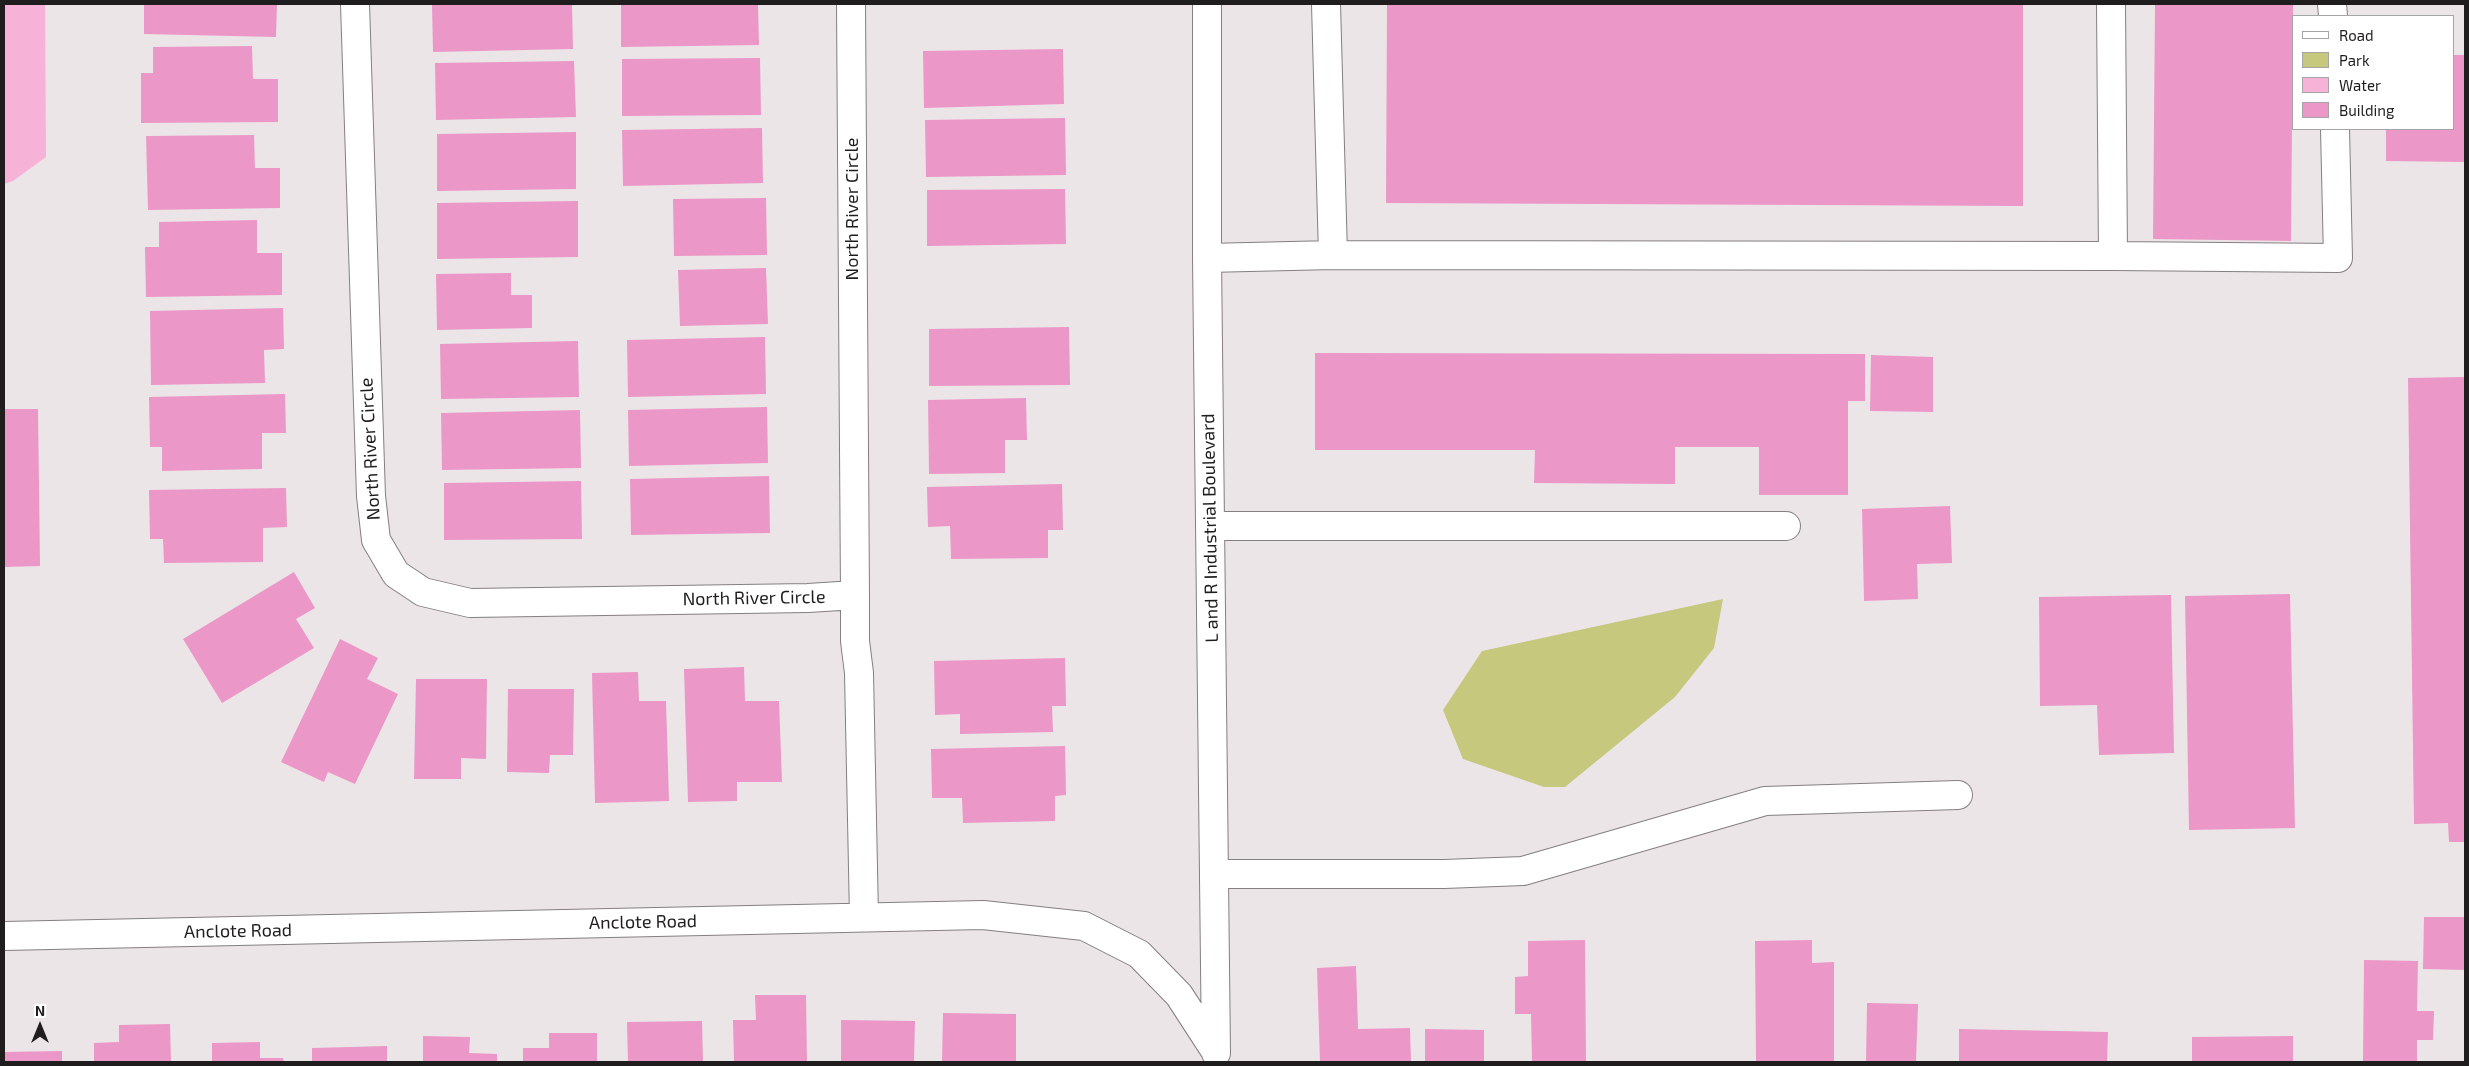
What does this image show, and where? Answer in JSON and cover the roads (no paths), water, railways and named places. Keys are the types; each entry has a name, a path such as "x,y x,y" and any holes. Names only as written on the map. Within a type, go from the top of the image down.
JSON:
{"street":[{"name":"North River Circle","path":"355,4 370,496 376,540 396,574 423,592 470,602 808,598 855,595"},
{"name":"North River Circle","path":"851,4 855,640 859,673 864,918"},
{"name":"L and R Industrial Boulevard","path":"1207,4 1207,258 1216,1057"},
{"path":"1326,4 1333,255"},
{"path":"2111,4 2113,256"},
{"path":"1207,258 1333,255 2338,258 2335,130"},
{"path":"1210,526 1786,526"},
{"path":"1214,874 1444,874 1523,871 1765,801 1958,795"},
{"name":"Anclote Road","path":"4,936 983,915 1084,926 1139,954 1179,995 1216,1057"}],"water":[{"path":"4,4 45,4 46,157 13,181 4,184"}]}
